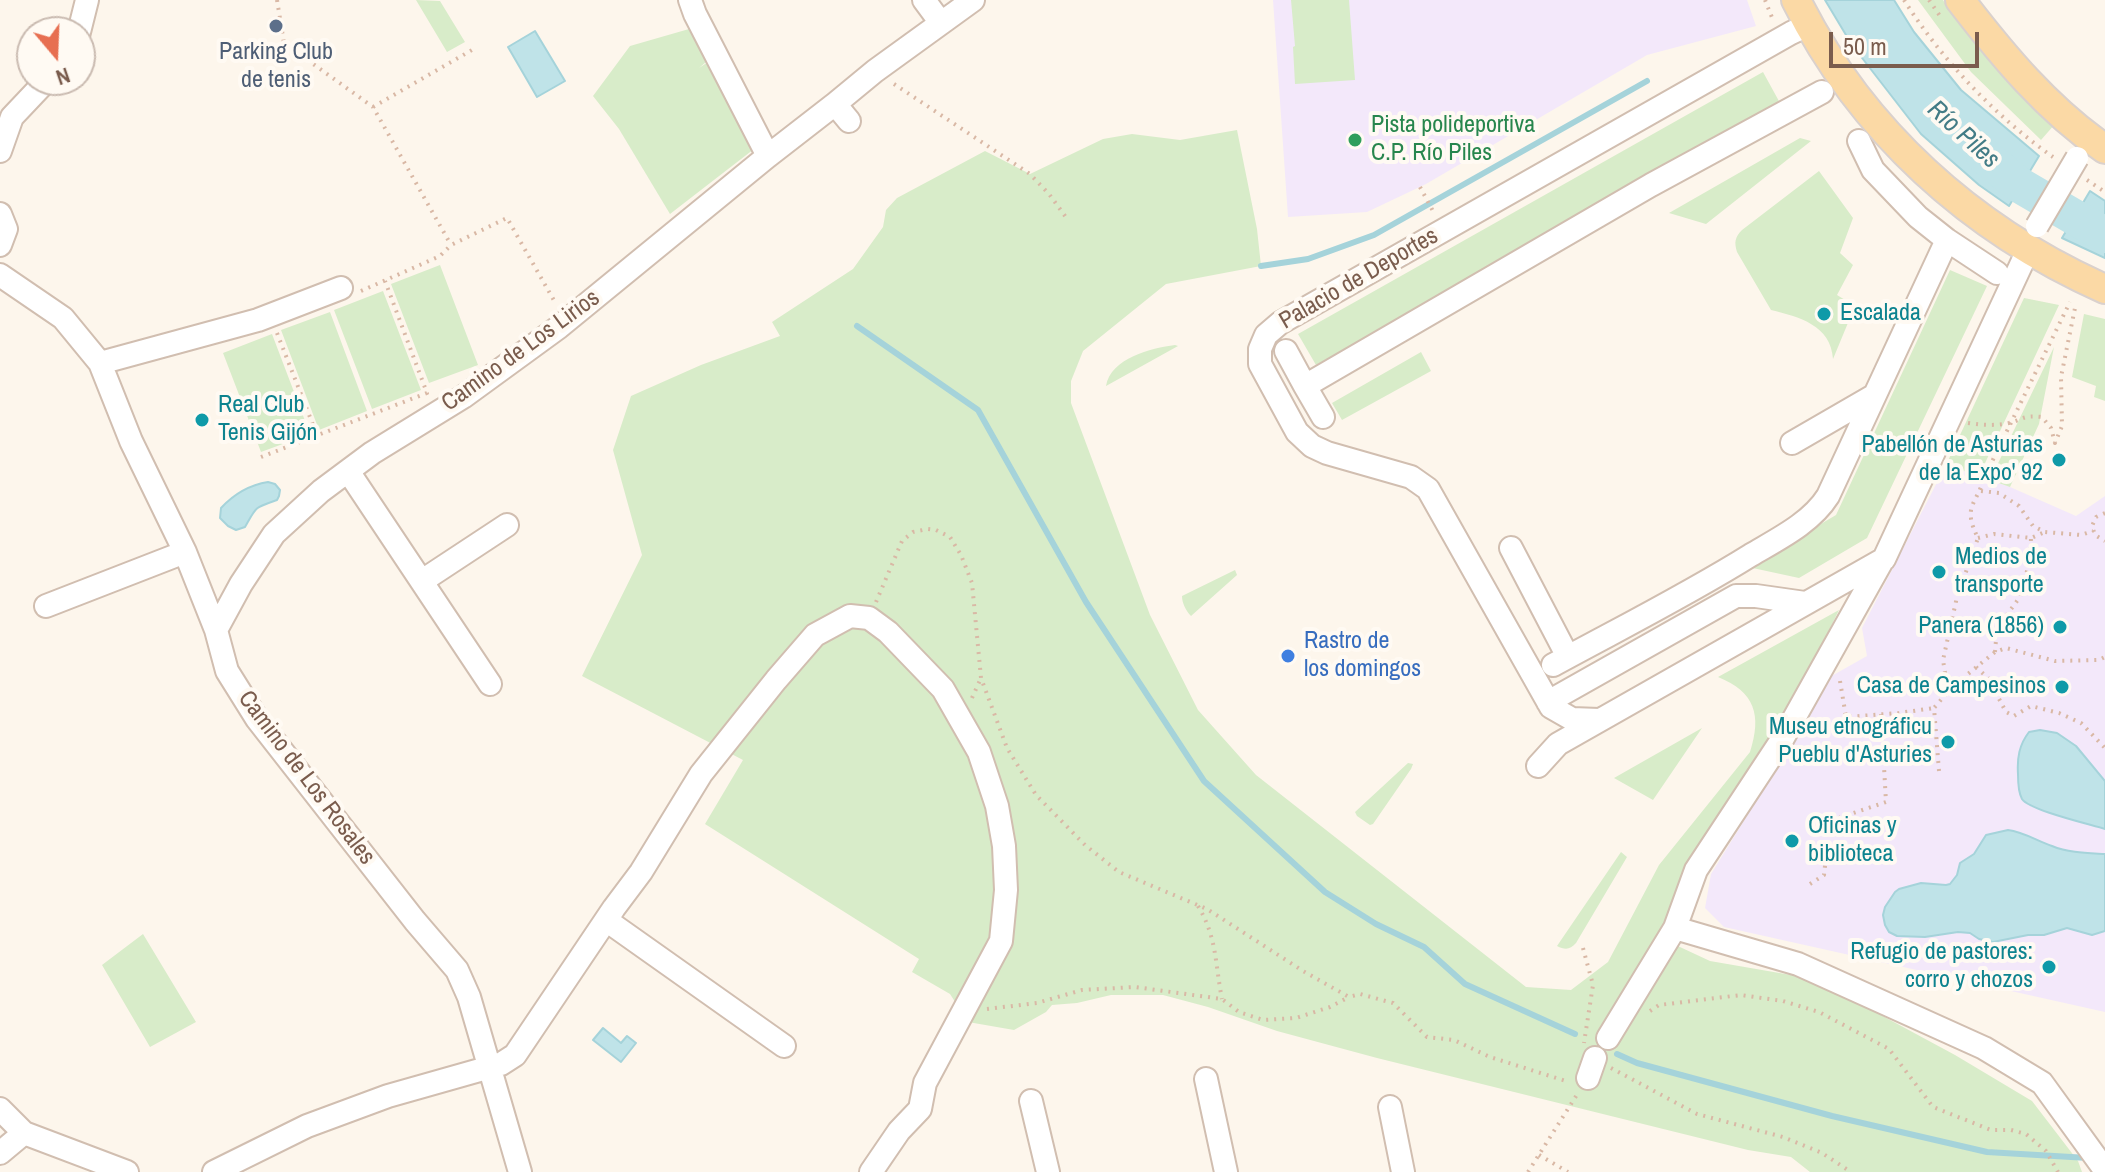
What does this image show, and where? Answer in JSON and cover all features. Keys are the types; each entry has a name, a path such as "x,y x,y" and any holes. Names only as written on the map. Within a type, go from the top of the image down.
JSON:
{"main road":[{"path":"1960,0 2032,87 2070,123 2105,149"},
{"path":"1802,12 1839,74 1911,159 1956,200 2003,233 2037,246 2105,289"}],"street":[{"path":"690,0 768,156"},
{"path":"924,0 941,23"},
{"name":"Camino de Los Lirios","path":"216,630 274,534 321,491 372,453 463,397 565,322 768,156 842,112 875,71 973,0"},
{"name":"Palacio de Deportes","path":"1549,704 1428,489 1411,477 1312,446 1297,432 1260,364 1260,349 1266,335 1280,323 1791,33 1802,12"},
{"path":"1305,386 1638,193 1822,92"},
{"path":"0,151 12,117 32,96"},
{"path":"1608,1038 1675,928 1696,870 1783,738 1884,559 1929,458 2075,167 2077,143 2070,123"},
{"path":"1859,141 1873,170 1918,217 1997,273"},
{"path":"0,214 6,229 0,245"},
{"path":"1511,548 1561,661 1782,537 1819,510 1828,496 1947,240"},
{"name":"Camino de Los Rosales","path":"0,275 63,318 100,363 131,441 185,552 216,630 227,671 257,719 457,970 469,997 520,1172"},
{"path":"100,363 258,320 341,288"},
{"path":"1286,351 1323,417"},
{"path":"1792,443 1875,395"},
{"path":"348,471 490,684"},
{"path":"422,581 507,525"},
{"path":"46,606 185,552"},
{"path":"1538,766 1558,744 1884,559"},
{"path":"1599,720 1572,719 1549,704 1736,596 1805,603"},
{"path":"214,1172 307,1126 388,1096 501,1064 515,1055 641,872 701,774 815,635 850,616 869,618 888,632 943,689 979,752 997,806 1004,846 1006,890 1001,941 925,1083 920,1109 899,1131 871,1172"},
{"path":"610,914 784,1046"},
{"path":"1675,928 1798,964 1984,1048 2042,1083 2105,1170"},
{"path":"1206,1079 1226,1172"},
{"path":"1031,1101 1048,1172"},
{"path":"1390,1107 1403,1172"},
{"path":"0,1109 24,1133 127,1172"},
{"path":"0,1153 24,1133"}],"path":[{"path":"277,0 284,43 373,107 451,245"},
{"path":"1904,0 1922,29 1970,84 2028,139 2075,167 2105,192"},
{"path":"373,107 472,50"},
{"path":"875,71 1030,174 1068,220"},
{"path":"1420,187 1433,210"},
{"path":"507,218 565,322"},
{"path":"261,457 427,393 385,281"},
{"path":"1951,416 1962,422 1985,426 2011,423 2027,415 2042,417 2051,428 2055,443 2062,426 2061,377 2073,302 2011,423 1984,478 1981,491 1972,502 1971,523 1978,538 1957,597 1943,660 1946,679 1952,687"},
{"path":"274,327 317,435"},
{"path":"1981,491 1999,493 2019,506 2033,526 2045,532 2081,535 2093,531"},
{"path":"2105,513 2096,517 2092,526 2098,538 2105,541"},
{"path":"869,618 902,541 913,532 928,529 950,537 972,583 981,678 1007,748 1036,795 1085,845 1119,872 1198,905 1349,997"},
{"path":"1978,538 1994,534 2031,538 2045,532"},
{"path":"1995,652 1997,628 2020,597 2030,560 2031,538"},
{"path":"1834,645 1849,732"},
{"path":"1846,717 1934,708 1952,687 1976,667 1995,652 2006,648 2055,661 2099,660 2105,657"},
{"path":"1976,667 1988,678 2006,712 2014,716 2031,706 2059,713 2081,723 2105,748"},
{"path":"1934,708 1939,771"},
{"path":"1810,884 1824,875 1830,821 1886,802 1881,714"},
{"path":"1198,905 1212,936 1222,999"},
{"path":"1583,948 1593,985 1590,1063 1697,1114 1783,1137 1822,1153 1851,1172"},
{"path":"965,1011 1037,1003 1082,990 1135,987 1222,999 1239,1012 1263,1020 1296,1018 1360,994 1393,1003 1427,1037 1454,1040 1490,1057 1575,1084 1580,1091 1528,1172"},
{"path":"1649,1011 1659,1005 1741,995 1783,1001 1819,1012 1889,1049 1933,1107 1991,1130 2026,1134 2046,1151 2058,1172"},
{"path":"1539,1155 1568,1172"}],"shaded area":[{"path":"1273,0 1747,0 1756,26 1647,55 1426,184 1367,212 1288,217"},
{"name":"Museu etnográficu Pueblu d'Asturies","path":"1946,465 2010,487 2076,516 2105,496 2105,1012 1724,927 1705,908 1711,874 1828,678 1867,656 1862,628"}],"green space":[{"path":"416,0 440,1 465,42 447,52"},
{"path":"1291,0 1349,0 1355,80 1295,84"},
{"path":"1918,0 1943,0 2055,124 2041,140 1971,72"},
{"path":"689,29 706,62 699,68 708,62 754,149 670,214 619,129 593,96 630,46"},
{"path":"1763,72 1780,103 1316,365 1298,334"},
{"path":"1237,130 1257,229 1261,266 1166,284 1083,351 1071,381 1071,403 1150,615 1198,710 1256,775 1526,987 1571,990 1608,962 1659,865 1750,752 1755,727 1752,706 1740,690 1718,677 1839,610 1762,755 1676,890 1663,937 1710,961 1814,979 1955,1055 2032,1101 2078,1161 2082,1172 1810,1172 1791,1157 1748,1150 1377,1058 1163,995 1111,995 1052,1005 1046,1012 1014,1030 968,1022 950,994 912,972 919,959 705,824 743,760 582,676 642,555 613,450 631,396 701,365 780,336 772,322 853,269 883,227 886,210 897,198 985,151 1030,174 1103,139 1132,134 1180,140"},
{"path":"1800,138 1811,141 1706,224 1669,213"},
{"path":"1819,171 1853,218 1840,253 1853,265 1837,295 1855,306 1833,359 1831,347 1820,330 1812,324 1771,310 1737,252 1736,245 1742,230"},
{"path":"440,265 478,365 429,383 391,284"},
{"path":"1950,270 1987,286 1867,538 1799,578 1748,567 1836,515"},
{"path":"383,291 421,390 372,409 334,310"},
{"path":"2024,298 2059,305 1979,476 1946,465"},
{"path":"330,312 367,411 319,430 281,330"},
{"path":"2084,314 2105,319 2105,401 2094,397 2096,386 2072,377"},
{"path":"272,334 310,434 261,452 223,353"},
{"path":"1178,346 1106,386 1116,368 1133,356"},
{"path":"2054,347 2039,424 2010,487 1990,480"},
{"path":"1421,352 1431,371 1342,420 1332,403"},
{"path":"1235,570 1237,575 1191,616 1182,596"},
{"path":"1702,728 1653,800 1614,778"},
{"path":"1408,763 1413,764 1411,769 1373,824 1357,816 1355,812"},
{"path":"1621,852 1627,857 1576,943 1567,949 1557,946"},
{"path":"143,934 196,1022 150,1047 102,965"}],"water":[{"path":"1825,0 1894,0 1914,32 1961,90 2039,156 2009,206 1979,185 1921,134 1852,45"},
{"path":"535,31 565,81 537,97 508,47"},
{"path":"2090,191 2105,201 2105,258 2062,238"},
{"path":"268,482 280,490 277,500 257,509 245,527 236,530 220,518 221,508 231,498 248,488"},
{"path":"2029,732 2057,733 2076,746 2105,781 2105,829 2047,812 2022,799 2018,784 2019,752"},
{"path":"2008,830 2065,850 2105,854 2105,931 2092,935 2067,928 2044,935 1993,942 1970,933 1925,937 1897,936 1889,932 1883,915 1895,892 1921,883 1950,884 1957,875 1960,863 1974,854 1986,835"},
{"path":"603,1028 621,1043 627,1036 636,1043 621,1062 593,1040"}],"waterway":[{"path":"1261,266 1308,259 1374,235 1647,81"},
{"name":"Río Piles","path":"1984,156 2021,186 2105,235"},
{"path":"857,326 978,410 1086,602 1204,781 1325,892 1376,924 1424,947 1465,984 1575,1034"},
{"path":"1617,1054 1637,1063 1832,1116 1987,1152 2088,1158"}],"place":[{"name":"Parking Club de tenis","path":"276,26"},
{"name":"Pista polideportiva C.P. Río Piles","path":"1355,140"},
{"name":"Escalada","path":"1824,314"},
{"name":"Real Club Tenis Gijón","path":"202,420"},
{"name":"Pabellón de Asturias de la Expo' 92","path":"2059,460"},
{"name":"Medios de transporte","path":"1939,572"},
{"name":"Panera (1856)","path":"2060,627"},
{"name":"Rastro de los domingos","path":"1288,656"},
{"name":"Casa de Campesinos","path":"2062,687"},
{"name":"Museu etnográficu Pueblu d'Asturies","path":"1948,742"},
{"name":"Oficinas y biblioteca","path":"1792,841"},
{"name":"Refugio de pastores: corro y chozos","path":"2049,967"}]}
